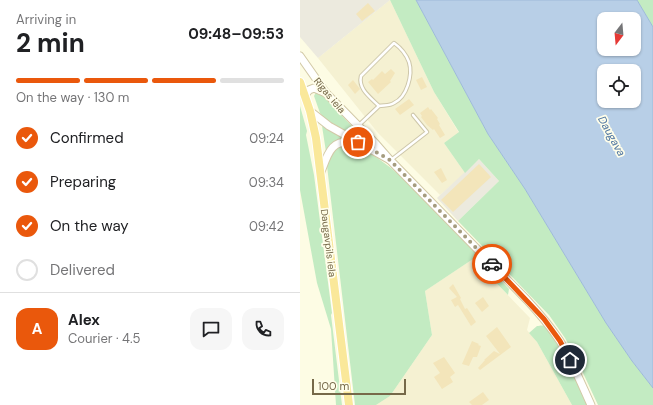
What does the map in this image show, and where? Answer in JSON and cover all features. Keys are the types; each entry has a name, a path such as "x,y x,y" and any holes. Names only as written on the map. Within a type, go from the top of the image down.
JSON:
{"highway":[{"name":"Daugavpils iela","path":"300,82 315,132 349,405"}],"main road":[{"name":"Rīgas iela","path":"300,56 326,93 357,126 385,152 390,160 544,319 560,341 591,405"},
{"path":"305,95 309,90 314,88 326,93"},
{"path":"310,112 329,126 390,160"},
{"path":"321,172 328,153 334,146 345,141 358,142"}],"lane":[{"path":"357,126 379,106 389,105 396,102 404,94 409,82 409,62 402,50 394,43 360,76 362,88 379,106"},
{"path":"390,160 427,132 413,115"}],"shaded area":[{"path":"300,0 390,0 318,58 300,37"},
{"path":"390,0 434,92 459,133 444,143 465,173 440,195 378,133 318,58"},
{"path":"479,159 499,181 458,221 437,198"},
{"path":"473,259 530,318 527,330 537,342 572,405 376,405 390,396 432,335 425,291"}],"green space":[{"path":"390,0 416,0 488,134 525,189 606,323 653,388 653,405 598,405 577,360 565,338 549,315 458,221 499,181 479,159 465,173 444,143 459,132 434,92"},
{"path":"637,0 653,0 653,27"},
{"path":"316,92 319,92 324,97 369,144 368,145 324,118 320,113 314,96"},
{"path":"300,106 307,131 306,135 314,175 342,405 336,405 331,329 317,283 300,190"},
{"path":"322,126 344,138 340,139 326,152"},
{"path":"339,145 355,145 391,168 484,261 481,262 485,268 491,270 509,289 508,295 473,259 425,291 432,335 390,396 376,405 355,405 327,166 328,158"},
{"path":"537,326 544,326 555,339 587,405 572,405 537,342 529,333"}],"water":[{"name":"Daugava","path":"416,0 637,0 653,27 653,388 606,323 525,189 488,134"}],"building":[{"path":"368,3 375,11 362,21 356,14"},
{"path":"391,69 395,73 390,81 391,82 378,94 368,82 372,79 373,80 382,71 385,74"},
{"path":"422,77 427,87 421,90 416,80"},
{"path":"353,80 360,89 355,94 348,85"},
{"path":"409,99 414,105 400,115 395,109"},
{"path":"428,107 438,118 439,125 445,135 440,138 434,129 433,130 427,125 421,117 422,116 420,113"},
{"path":"479,164 491,177 453,212 441,200"},
{"path":"441,168 447,180 442,183 434,172"},
{"path":"453,284 465,309 467,308 476,322 471,326 458,305 455,307 451,300 457,297 449,288"},
{"path":"483,297 489,306 482,312 475,303"},
{"path":"497,327 511,347 480,370 478,368 494,351 500,354 486,336"},
{"path":"472,341 481,346 477,357 473,357 469,366 462,364"},
{"path":"444,357 455,373 450,377 453,382 442,389 434,377 440,373 433,363"},
{"path":"483,392 489,400 482,405 472,405 469,402"}],"way so far":[{"path":"358,142 375,153 390,160 492,264"}],"route":[{"path":"492,264 544,319 560,341 570,360"}]}
